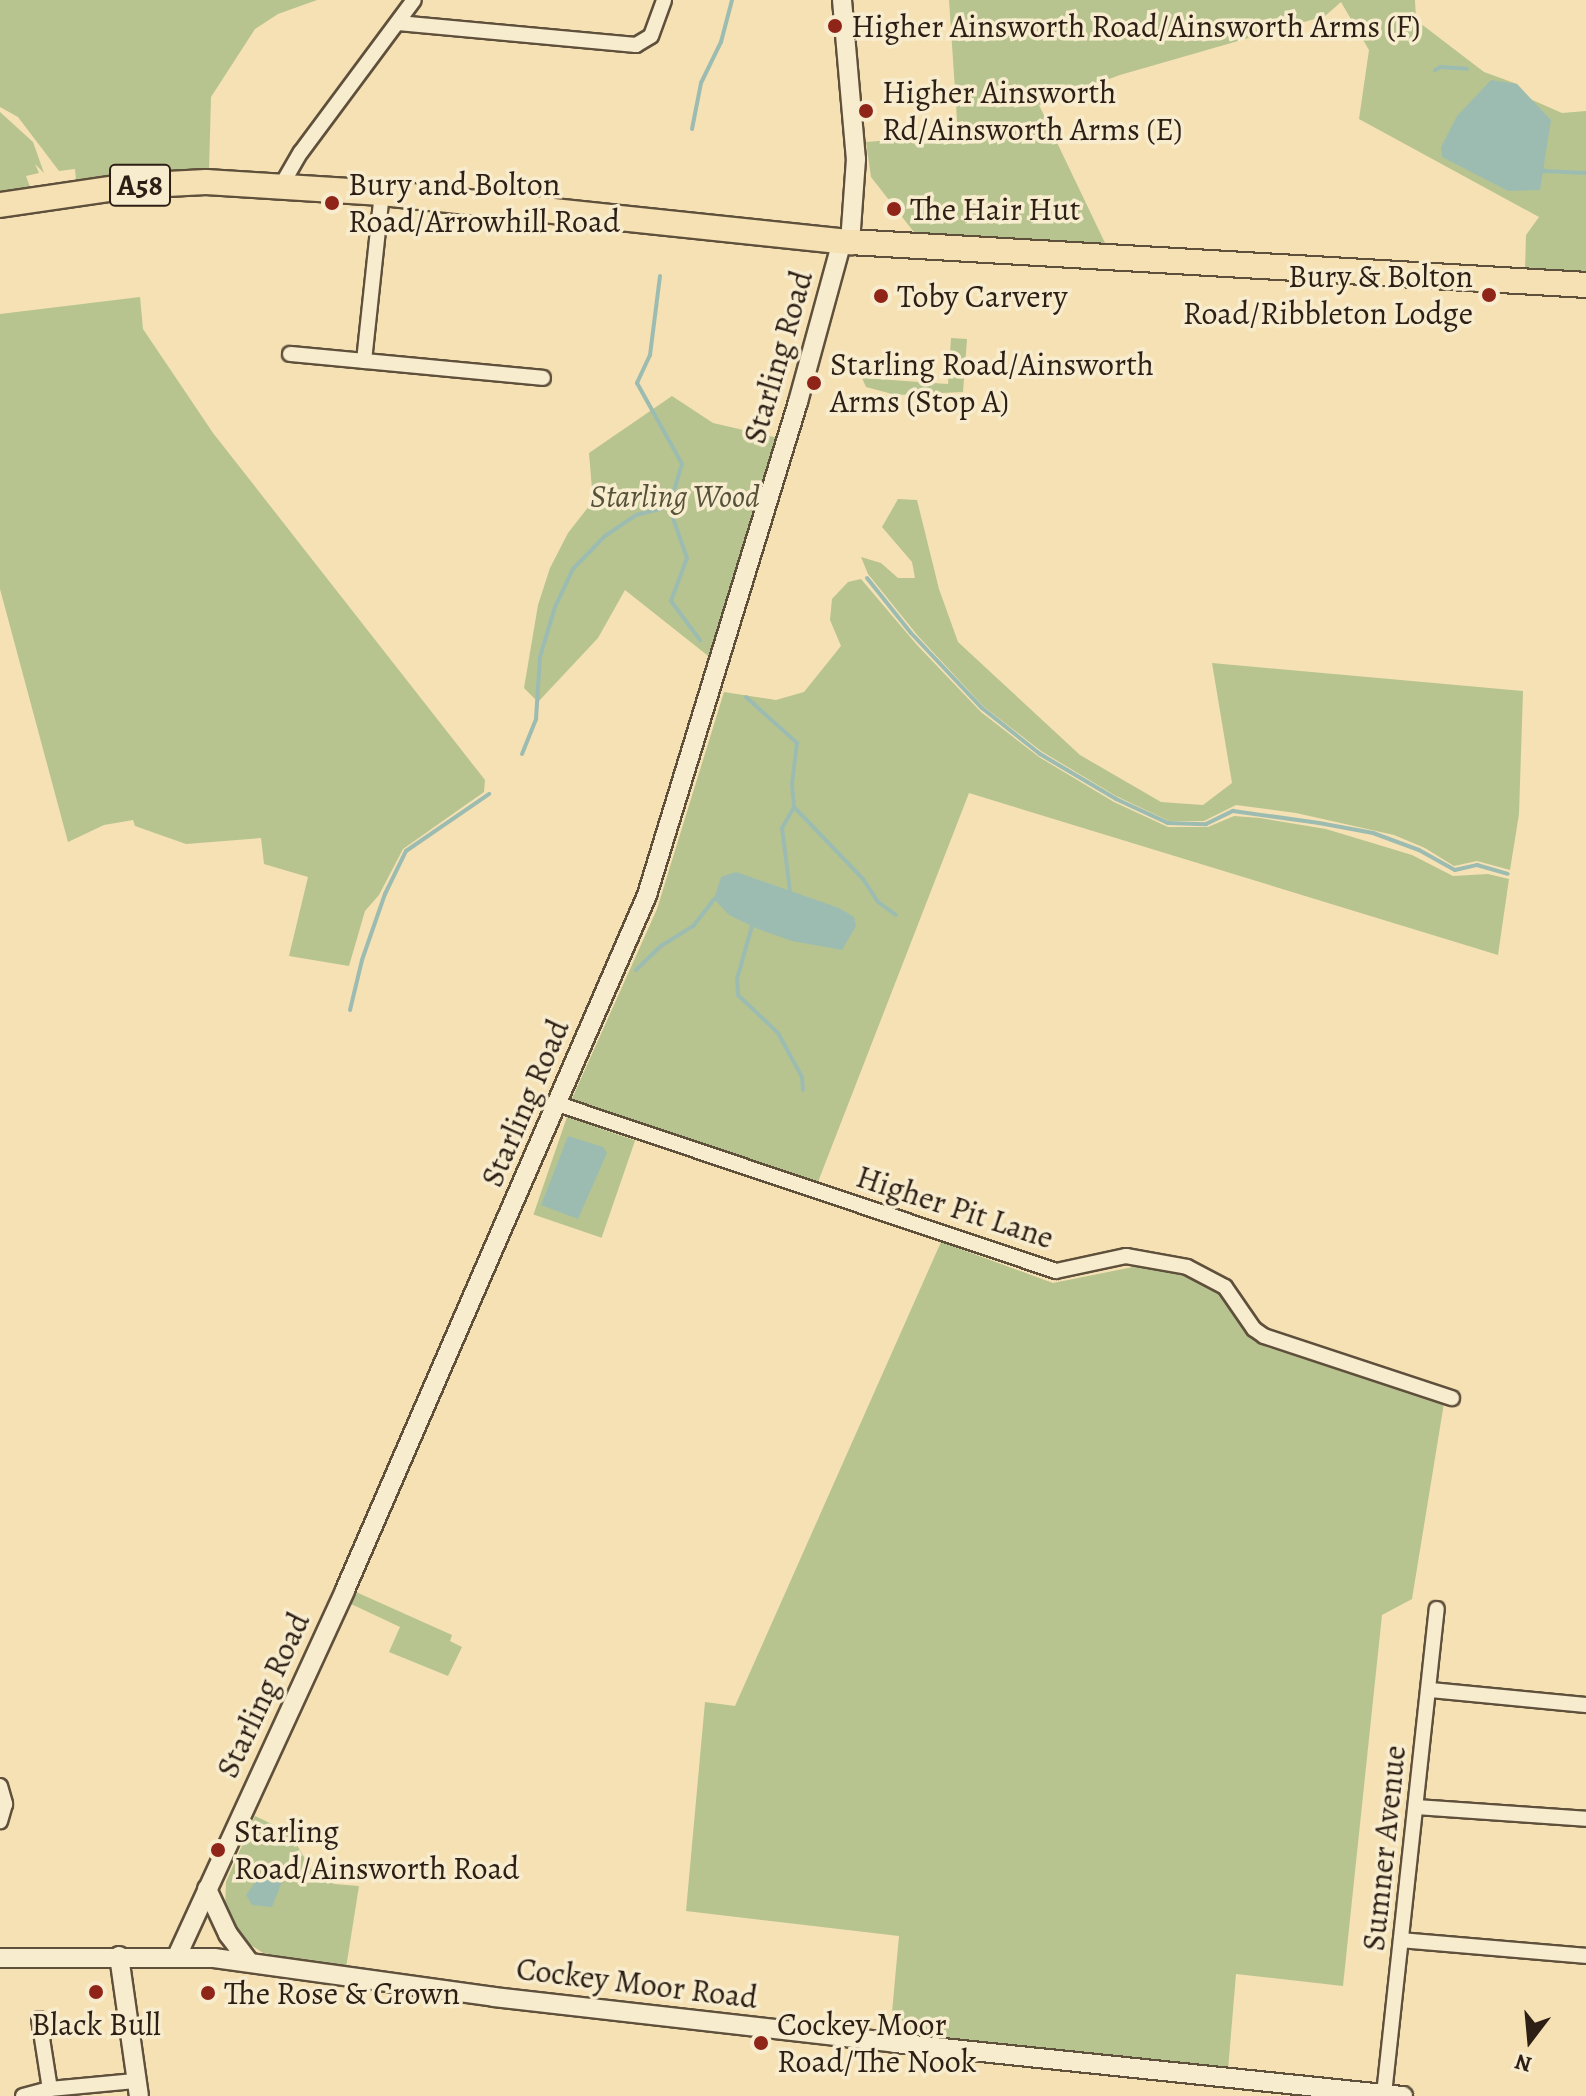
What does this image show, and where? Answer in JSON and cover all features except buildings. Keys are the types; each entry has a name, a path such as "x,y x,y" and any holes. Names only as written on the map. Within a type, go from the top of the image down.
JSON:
{"highway":[{"name":"A58","path":"0,205 170,183 281,186 382,193 846,242 1586,285"}],"main road":[{"name":"Starling Road","path":"177,1956 345,1590 647,895 846,242 856,159 842,0"},
{"path":"207,1889 228,1934 249,1962"},
{"path":"119,1956 137,2088"},
{"name":"Cockey Moor Road","path":"0,1958 177,1956 249,1962 587,2007 1385,2095"}],"street":[{"path":"281,186 301,152 414,0"},
{"path":"398,23 636,45 651,36 664,0"},
{"path":"364,361 382,193"},
{"path":"290,354 543,378"},
{"name":"Higher Pit Lane","path":"558,1104 1056,1271 1126,1256 1187,1267 1225,1287 1254,1329 1264,1336 1452,1398"},
{"name":"Sumner Avenue","path":"1385,2095 1437,1609"},
{"path":"1430,1690 1586,1705"},
{"path":"0,1786 5,1804 0,1821"},
{"path":"1416,1807 1586,1819"},
{"path":"1401,1940 1586,1956"},
{"path":"39,2019 50,2089"},
{"path":"23,2096 50,2089 137,2088"}],"green space":[{"path":"0,0 317,0 278,14 255,29 211,97 209,171 154,169 76,180 75,169 59,171 18,117 0,107"},
{"path":"949,0 1415,0 1416,20 1484,72 1517,84 1530,99 1562,113 1586,111 1586,273 1525,270 1526,235 1539,217 1359,119 1369,50 1341,2 1325,16 1120,75 1039,105 1106,245 917,236 871,177 866,142 958,135"},
{"path":"0,112 33,142 44,173 35,164 39,173 26,176 30,187 0,193"},
{"path":"140,297 143,329 213,433 485,780 484,792 403,849 379,895 365,911 349,966 289,956 308,877 264,864 261,838 186,844 135,826 133,820 104,825 68,842 0,589 0,314"},
{"path":"951,338 967,339 963,392 896,395 866,387 862,378 948,384"},
{"name":"Starling Wood","path":"672,396 713,423 778,438 712,659 625,590 598,638 538,702 524,688 538,605 550,568 568,533 593,501 589,453"},
{"path":"898,499 917,500 939,589 958,642 1080,755 1161,802 1203,805 1232,783 1212,663 1523,691 1519,814 1510,870 1477,861 1454,866 1425,848 1394,835 1296,813 1236,805 1204,821 1169,821 1116,796 1041,751 983,706 918,636 868,574 861,557 881,563 898,578 915,578 912,562 882,527"},
{"path":"861,579 917,645 981,712 1039,757 1114,802 1168,827 1208,827 1234,816 1260,818 1326,829 1412,855 1453,876 1488,874 1509,879 1498,955 969,793 816,1187 570,1103 657,909 724,692 776,700 804,692 841,646 830,620 832,599 848,582"},
{"path":"567,1117 635,1140 602,1238 533,1214"},
{"path":"941,1242 1053,1283 1138,1266 1177,1272 1220,1291 1249,1334 1266,1347 1444,1403 1412,1599 1382,1615 1343,1986 1236,1974 1228,2070 890,2034 899,1936 686,1911 705,1702 735,1706"},
{"path":"356,1592 452,1635 450,1641 462,1647 448,1676 389,1652 400,1627 351,1604"},
{"path":"255,1816 276,1826 285,1825 313,1872 334,1884 359,1886 346,1968 263,1953 237,1936 225,1909 226,1882"}],"water":[{"path":"1491,80 1517,84 1551,120 1540,190 1508,191 1442,157 1441,147 1457,116"},
{"path":"736,872 839,908 854,917 856,926 842,950 792,941 729,915 714,899 721,877"},
{"path":"568,1136 603,1147 607,1153 578,1219 541,1205"},
{"path":"259,1877 283,1879 272,1907 252,1905 246,1895"}],"waterway":[{"path":"692,129 701,83 721,42 732,0"},
{"path":"1435,70 1441,67 1467,69"},
{"path":"1542,168 1544,171 1586,173"},
{"path":"660,276 650,355 637,383 682,464 669,507 687,558 671,601 700,640"},
{"path":"522,754 536,719 540,657 555,607 573,569 605,536 636,515 669,507"},
{"path":"867,578 911,633 982,708 1040,754 1116,799 1168,823 1206,824 1233,811 1373,833 1419,850 1455,870 1477,865 1508,874"},
{"path":"746,697 797,743 792,784 794,807 863,879 878,902 896,915"},
{"path":"350,1010 362,960 385,894 406,851 489,794"},
{"path":"790,891 782,828 794,807"},
{"path":"636,970 661,946 694,925 714,899"},
{"path":"752,926 737,979 738,995 778,1033 802,1077 803,1090"}],"place":[{"name":"Higher Ainsworth Road/Ainsworth Arms (F)","path":"835,26"},
{"name":"Higher Ainsworth Rd/Ainsworth Arms (E)","path":"866,111"},
{"name":"Bury and Bolton Road/Arrowhill Road","path":"332,203"},
{"name":"The Hair Hut","path":"894,209"},
{"name":"Bury & Bolton Road/Ribbleton Lodge","path":"1489,295"},
{"name":"Toby Carvery","path":"881,296"},
{"name":"Starling Road/Ainsworth Arms (Stop A)","path":"814,383"},
{"name":"Starling Road/Ainsworth Road","path":"218,1850"},
{"name":"Black Bull","path":"96,1992"},
{"name":"The Rose & Crown","path":"208,1993"},
{"name":"Cockey Moor Road/The Nook","path":"761,2043"}]}
